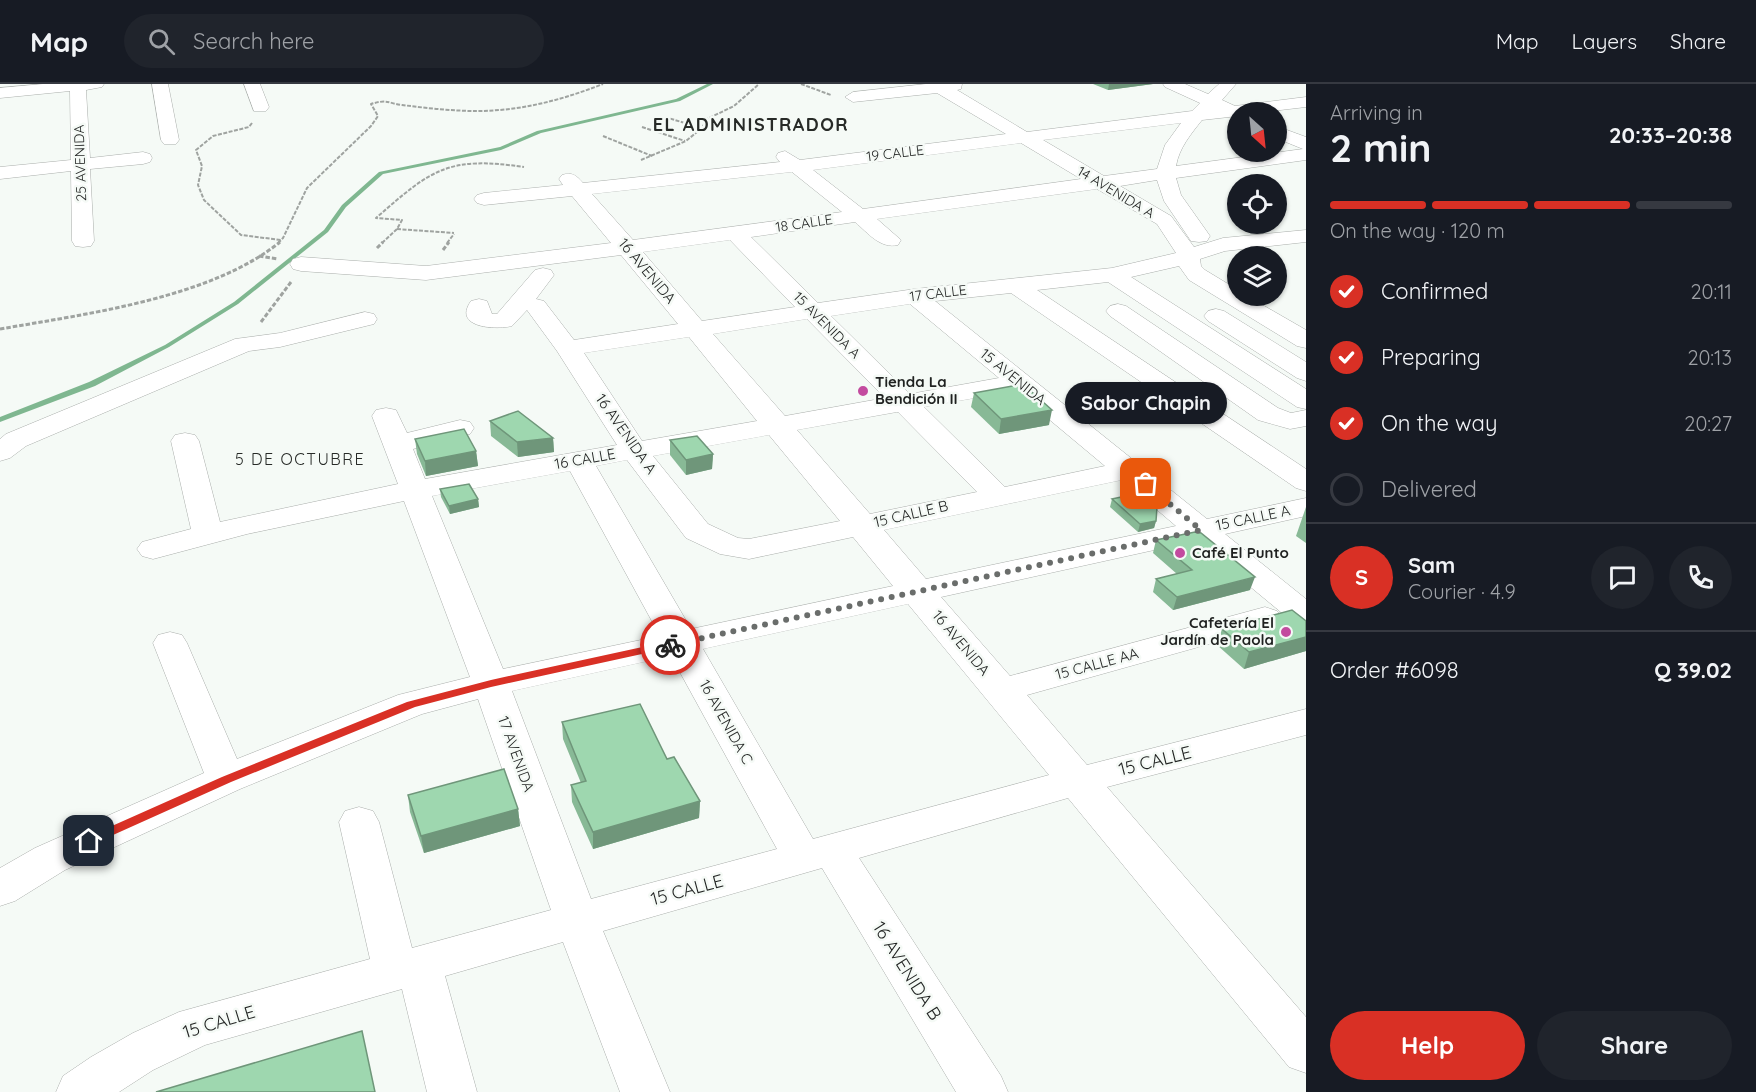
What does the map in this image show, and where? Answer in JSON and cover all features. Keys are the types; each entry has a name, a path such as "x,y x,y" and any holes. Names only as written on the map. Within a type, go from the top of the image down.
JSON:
{"street":[{"path":"160,84 170,140"},
{"path":"252,84 260,107"},
{"path":"853,97 969,84"},
{"path":"1171,84 1206,109"},
{"path":"1189,255 1199,245 1199,236 1173,200 1167,186 1165,174 1169,153 1179,137 1228,84"},
{"path":"0,93 84,85"},
{"name":"25 AVENIDA","path":"83,241 80,164 84,85"},
{"name":"14 AVENIDA A","path":"938,86 1164,220 1189,255 1190,268 1197,275 1306,341"},
{"name":"19 CALLE","path":"1287,105 1306,102"},
{"name":"19 CALLE","path":"484,199 574,184 796,166 1023,138 1206,109 1227,111"},
{"path":"1287,136 1306,144"},
{"path":"772,147 890,240"},
{"name":"18 CALLE","path":"305,264 426,273 1306,154"},
{"path":"0,173 143,158"},
{"name":"16 AVENIDA","path":"574,184 1306,1052"},
{"name":"15 AVENIDA A","path":"734,232 996,495"},
{"name":"17 CALLE","path":"568,348 915,296 1112,274 1222,245 1306,236"},
{"path":"479,306 480,316 486,321 503,321 510,316 560,255"},
{"path":"1112,274 1305,397"},
{"path":"1021,290 1296,476 1297,484 1306,491"},
{"path":"1181,294 1305,397"},
{"name":"15 AVENIDA","path":"915,296 1302,613"},
{"path":"1287,305 1306,316"},
{"name":"16 AVENIDA A","path":"536,306 568,348 634,450 697,531"},
{"path":"1118,311 1268,414 1290,421 1305,397"},
{"path":"0,452 16,440 244,344 291,338 365,319"},
{"name":"16 CALLE","path":"153,549 207,533 416,490 634,450 778,427 1018,382"},
{"name":"17 AVENIDA","path":"460,428 392,430 491,684 577,921 645,1092"},
{"path":"185,441 207,533"},
{"name":"16 AVENIDA C","path":"579,461 681,642 817,854"},
{"name":"15 CALLE B","path":"697,531 731,548 749,549 996,495 1127,470"},
{"name":"15 CALLE A","path":"0,889 50,859 226,780 411,704 681,642 1306,507"},
{"name":"15 CALLE AA","path":"1000,690 1302,613"},
{"path":"170,643 226,780"},
{"name":"15 CALLE","path":"81,1092 99,1077 146,1048 196,1027 1078,781 1306,722"},
{"path":"359,822 407,968 452,1092"},
{"name":"16 AVENIDA B","path":"817,854 983,1092"}],"path":[{"path":"0,328 100,311 159,297 226,274 258,256 282,240 296,207 309,186 326,167 370,130 378,116 371,104 384,100 408,106 476,111 530,107 573,96 603,84"},
{"path":"642,160 686,141 702,128 707,119 734,106 759,84"},
{"path":"801,84 812,85 824,94 853,97"},
{"path":"260,107 249,127 232,129 205,139 196,150 202,166 198,185 204,200 242,235 282,240"},
{"path":"665,117 702,128"},
{"path":"642,127 686,141"},
{"path":"603,136 653,157"},
{"path":"354,269 397,229 402,220 376,218 416,184 438,171 476,161 524,167"},
{"path":"397,229 454,233"},
{"path":"258,256 264,257"},
{"path":"244,344 305,264"}],"building":[{"path":"1023,384 1052,410 1001,419 974,393"},
{"path":"518,411 553,438 517,442 490,421"},
{"path":"464,429 476,451 425,461 415,439"},
{"path":"697,436 713,454 686,460 670,440"},
{"path":"469,484 478,499 449,506 440,489"},
{"path":"1140,493 1157,507 1156,521 1140,524 1112,499"},
{"path":"1195,532 1201,533 1255,577 1177,597 1156,579 1192,570 1156,540"},
{"path":"1292,610 1306,621 1306,637 1249,652 1222,629"},
{"path":"640,704 667,759 674,757 700,801 593,832 571,785 586,781 562,722"},
{"path":"504,769 518,809 421,836 408,795"},
{"path":"362,1031 375,1092 156,1092"}],"waterway":[{"path":"0,420 92,384 167,346 236,303 326,231 344,206 381,173 501,148 539,132 678,100 711,84"}],"way so far":[{"path":"670,645 1201,530 1146,484"}],"place":[{"name":"Tienda La Bendición II","path":"863,391"},
{"name":"Sabor Chapin","path":"1146,484"},
{"name":"Café El Punto","path":"1180,553"},
{"name":"Cafetería El Jardín de Paola","path":"1286,632"}],"district":[{"name":"EL ADMINISTRADOR","path":"751,125"},
{"name":"5 DE OCTUBRE","path":"300,459"}],"route":[{"path":"89,841 226,780 411,704 670,645"}]}
